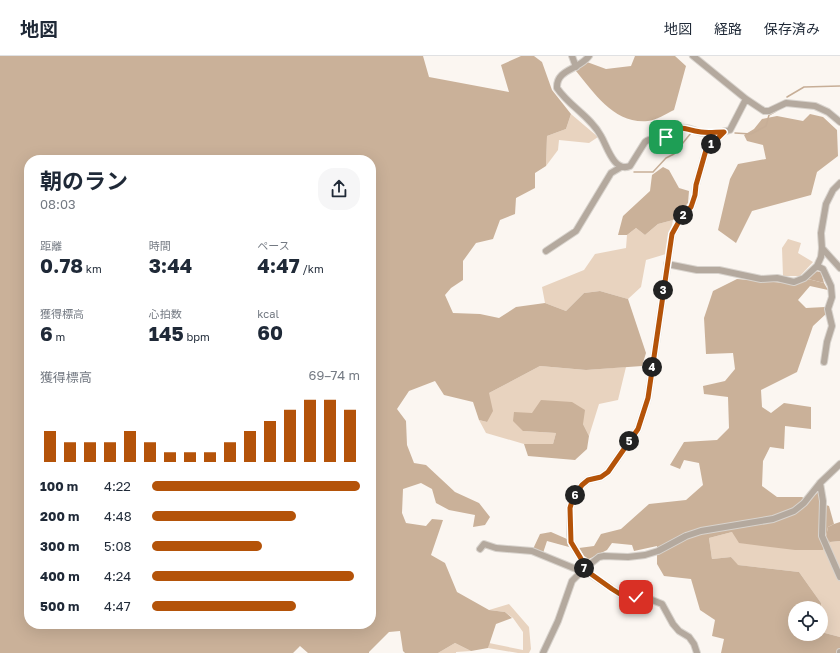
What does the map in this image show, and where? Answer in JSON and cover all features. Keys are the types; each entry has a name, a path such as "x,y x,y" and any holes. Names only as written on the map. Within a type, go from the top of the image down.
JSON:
{"street":[{"path":"572,56 576,67"},
{"path":"589,56 585,61 562,74 558,78 557,88 561,95 592,124 601,135 612,158 621,167 626,168 630,166 645,142 648,140 666,137 675,130 684,128 701,132 724,132 730,130 746,99"},
{"path":"693,56 746,99 764,111 769,111 786,103 815,106 828,112 840,122"},
{"path":"584,569 583,562 571,542 570,508 573,498 582,485 588,480 601,477 608,472 638,429 648,398 672,234 683,214 691,207 706,150 724,132"},
{"path":"546,251 576,231 612,173 621,167"},
{"path":"667,264 697,270 718,270 761,279 777,278 794,282 804,278 817,266 821,257 821,233 826,204 829,196 840,183"},
{"path":"822,248 840,268"},
{"path":"817,266 822,269 831,286 832,297 828,309 832,326 827,342 824,362"},
{"path":"543,653 558,621 572,581 599,557 628,557 645,555 658,551 686,536 701,531 784,516 794,511 804,503 820,483 840,464"},
{"path":"820,483 822,501 822,536 840,577"},
{"path":"480,549 484,544 496,548 532,551 576,569 584,569 620,594 652,600 662,604 673,624 679,631 689,637 694,644 697,653"}],"shaded area":[{"path":"0,56 423,56 429,77 509,92 501,65 521,56 534,56 542,62 552,90 571,114 566,129 547,136 546,166 535,173 535,188 516,198 515,214 500,220 493,239 476,243 463,261 463,280 451,288 445,295 453,313 480,314 499,318 516,307 545,303 566,311 584,293 600,291 628,299 646,353 642,366 586,370 540,366 489,393 493,411 487,422 479,420 473,402 444,395 435,381 409,391 397,409 406,421 407,445 414,463 426,465 455,492 479,503 490,517 485,525 473,527 475,515 449,510 436,503 432,489 421,483 403,489 402,513 406,523 426,526 432,519 443,520 431,555 445,563 457,592 489,610 505,612 512,618 496,624 488,648 471,651 455,643 438,653 405,653 403,651 400,631 389,632 369,653 308,653 300,646 293,653 0,653"},
{"path":"635,56 675,56 686,66 674,110 648,121 636,121 625,118 606,106 576,71 587,62 606,69 631,66"},
{"path":"571,114 598,137 589,143 559,140 558,150 546,166 547,136 566,129"},
{"path":"810,114 823,117 837,130 838,156 817,172 811,195 752,211 736,243 718,230 730,179 738,164 766,159 763,145 747,141 744,135 754,129 762,119 777,116 803,121"},
{"path":"663,167 669,170 679,188 689,191 688,203 673,220 658,224 645,235 636,228 627,235 618,235 623,216 650,191 652,175"},
{"path":"673,220 666,254 646,260 641,287 628,299 600,291 584,293 566,311 545,303 542,287 584,270 595,254 626,248 627,235 636,228 645,235 658,224"},
{"path":"788,239 801,243 798,253 813,262 800,276 783,276 782,248"},
{"path":"815,271 821,272 824,283 808,279"},
{"path":"737,279 798,284 808,279 824,283 828,290 810,286 798,300 806,308 825,307 827,313 813,326 797,372 761,390 762,407 771,413 784,403 811,407 811,429 785,426 784,449 770,447 763,461 762,486 777,497 802,497 809,501 819,491 820,503 829,506 834,524 828,527 826,537 830,542 823,550 795,550 739,543 732,532 709,538 712,559 731,557 738,565 799,572 820,601 788,601 788,641 828,641 828,634 840,637 840,653 721,653 724,639 712,636 715,620 700,610 691,579 664,576 657,564 657,546 634,551 632,545 612,543 607,550 589,559 584,556 579,548 594,546 601,534 621,529 649,504 686,500 703,485 699,463 684,460 680,469 670,465 684,442 717,440 729,428 728,397 704,394 703,386 725,381 735,369 733,353 706,354 704,318 713,291"},
{"path":"540,366 586,370 626,367 618,400 599,404 589,436 583,424 523,431 556,433 553,444 524,444 486,433 479,420 487,422 489,393"},
{"path":"541,400 572,402 585,410 583,424 589,436 587,449 575,460 528,456 524,444 553,444 556,433 523,431 513,421 514,412 532,413"},
{"path":"840,522 840,541 830,542 826,537 828,527"},
{"path":"551,532 567,539 569,547 547,541 543,553 533,549 540,534"},
{"path":"732,532 823,550 830,542 840,541 840,637 828,634 828,601 820,601 799,572 737,565 731,557 712,559 709,538"},
{"path":"509,604 529,627 531,649 529,653 518,653 488,648 489,643 523,650 523,632 513,618 505,612 489,610"},
{"path":"455,643 471,651 438,653"}],"waterway":[{"path":"787,97 804,87 840,86"},
{"path":"735,133 751,134 766,126 769,115 776,111"},
{"path":"634,172 653,172 666,158 674,154 691,133 697,134"}],"route":[{"path":"636,597 620,594 584,569 583,562 571,542 570,508 573,498 582,485 588,480 601,477 608,472 638,429 648,398 672,234 683,214 691,207 706,150 724,132 701,132 689,128 680,128 666,137"}]}
